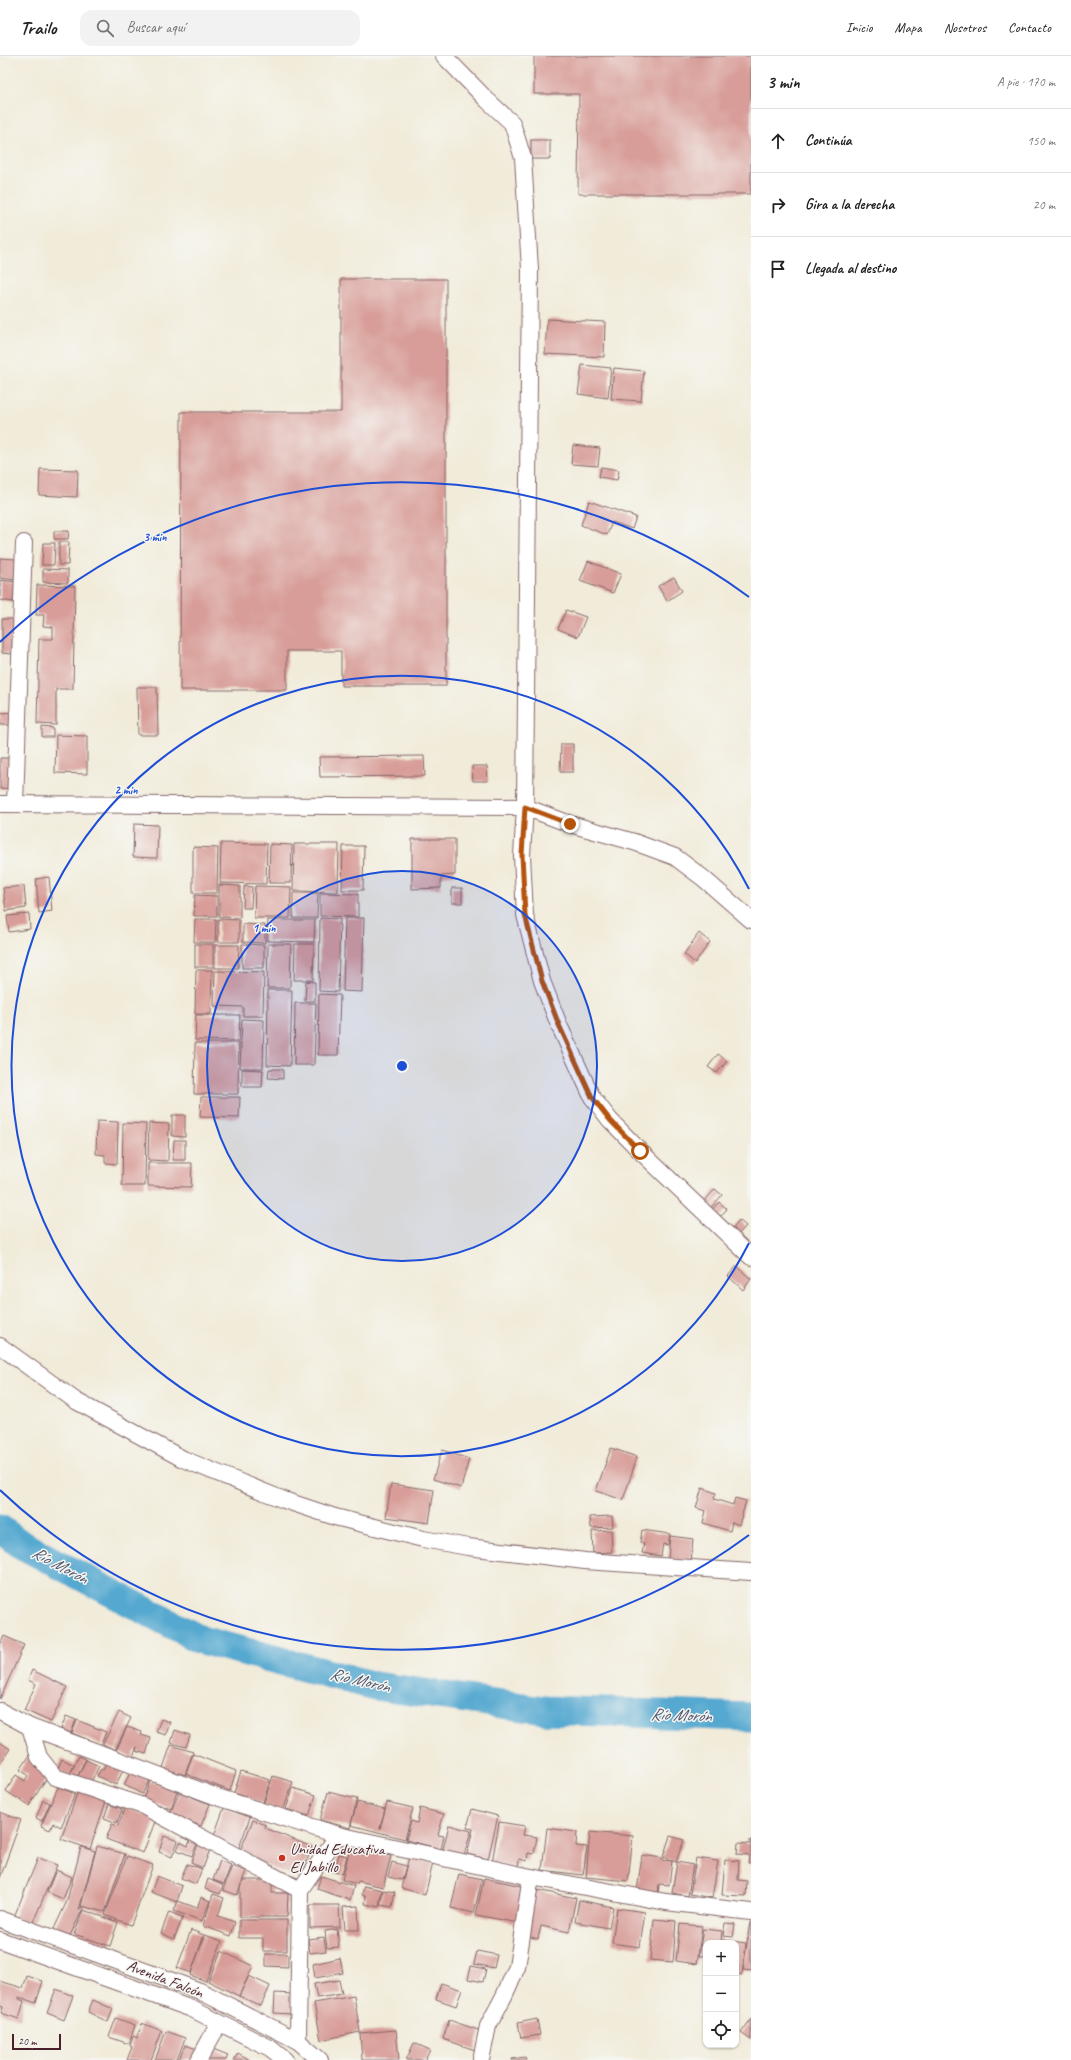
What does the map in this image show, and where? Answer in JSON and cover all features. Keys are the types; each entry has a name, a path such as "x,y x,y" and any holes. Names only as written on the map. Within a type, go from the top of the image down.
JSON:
{"street":[{"path":"444,56 512,123 523,158 530,268 525,807 522,855 525,915 542,981 559,1025 592,1097 610,1120 640,1151 751,1257"},
{"path":"24,543 8,804 525,807 570,824 634,842 675,857 703,878 751,920"},
{"path":"0,1346 76,1401 183,1459 284,1500 335,1517 468,1548 585,1561 751,1572"},
{"path":"0,1711 30,1727 220,1798 338,1834 531,1876 666,1902 751,1912"},
{"path":"30,1727 39,1757 55,1777 143,1806 300,1890"},
{"path":"298,2041 300,1890 338,1834"},
{"path":"481,2060 488,2026 517,1967 531,1876"},
{"name":"Avenida Falcón","path":"0,1919 200,1991 298,2041 320,2060"},
{"name":"Avenida Falcón","path":"0,1940 192,2009 270,2048 285,2060"},
{"path":"199,2060 219,2023"}],"building":[{"path":"534,56 751,56 751,194 578,194 579,94 534,94"},
{"path":"531,140 550,140 550,159 531,159"},
{"path":"341,279 446,279 446,686 341,686 341,651 287,651 287,690 180,690 181,412 341,412"},
{"path":"547,319 605,322 604,357 545,354"},
{"path":"582,365 611,368 608,398 578,394"},
{"path":"614,368 644,371 641,401 611,399"},
{"path":"573,445 600,448 598,466 571,464"},
{"path":"601,467 619,470 617,480 599,477"},
{"path":"40,469 78,470 77,497 39,495"},
{"path":"589,501 636,517 632,529 612,522 607,535 581,525"},
{"path":"54,531 69,531 68,539 54,539"},
{"path":"59,542 69,542 68,565 59,565"},
{"path":"43,543 55,543 54,565 42,565"},
{"path":"0,558 16,559 14,580 0,578"},
{"path":"588,561 621,574 613,593 580,581"},
{"path":"43,569 68,570 68,583 43,582"},
{"path":"674,577 682,591 667,601 658,586"},
{"path":"0,580 15,582 13,602 0,600"},
{"path":"37,585 75,586 73,689 56,689 56,725 37,724 39,639 53,639 53,627 43,626 44,615 36,615"},
{"path":"566,610 586,617 578,637 558,629"},
{"path":"2,619 13,619 12,654 2,653"},
{"path":"137,687 157,687 158,735 138,735"},
{"path":"15,712 15,725 1,725 0,713"},
{"path":"42,727 53,728 53,737 42,737"},
{"path":"56,735 87,736 87,774 55,773"},
{"path":"561,744 573,744 573,772 560,772"},
{"path":"424,756 425,776 320,777 319,757"},
{"path":"0,758 9,758 9,788 0,789"},
{"path":"472,766 487,766 488,781 473,781"},
{"path":"134,824 158,825 157,858 133,857"},
{"path":"412,839 455,839 455,875 441,876 441,888 412,889"},
{"path":"221,843 267,844 266,884 220,883"},
{"path":"270,844 292,845 291,883 269,883"},
{"path":"294,844 339,844 338,892 293,891"},
{"path":"343,846 364,846 363,890 342,890"},
{"path":"193,847 218,848 217,893 193,893"},
{"path":"49,877 52,911 39,913 36,879"},
{"path":"219,885 240,886 240,918 219,917"},
{"path":"24,886 26,908 6,911 3,888"},
{"path":"244,886 252,887 251,908 243,908"},
{"path":"255,886 291,887 290,918 254,918"},
{"path":"452,888 462,888 462,903 452,903"},
{"path":"293,893 318,893 317,918 293,918"},
{"path":"320,893 358,894 358,917 320,916"},
{"path":"195,895 217,896 217,916 194,916"},
{"path":"29,914 30,929 9,932 7,916"},
{"path":"320,918 340,919 338,992 319,991"},
{"path":"345,918 364,918 362,992 343,991"},
{"path":"195,919 216,919 215,942 194,942"},
{"path":"218,919 239,920 239,942 218,942"},
{"path":"268,920 315,920 314,942 267,941"},
{"path":"243,924 265,925 265,943 243,942"},
{"path":"699,933 710,942 695,963 684,954"},
{"path":"195,944 213,944 213,967 195,967"},
{"path":"242,944 264,945 264,968 242,968"},
{"path":"268,944 291,944 290,988 267,988"},
{"path":"295,944 314,944 313,980 294,980"},
{"path":"215,945 239,945 238,968 215,968"},
{"path":"196,970 212,970 211,1014 195,1014"},
{"path":"215,971 264,972 263,1016 243,1016 243,1007 214,1006"},
{"path":"306,981 315,982 315,1001 305,1001"},
{"path":"268,990 292,990 290,1066 267,1065"},
{"path":"319,994 340,995 338,1055 318,1055"},
{"path":"295,1003 316,1003 314,1065 294,1065"},
{"path":"196,1015 240,1015 239,1041 195,1040"},
{"path":"242,1019 264,1020 263,1068 240,1068"},
{"path":"195,1043 239,1043 238,1094 194,1094"},
{"path":"718,1054 727,1061 717,1073 708,1067"},
{"path":"242,1069 263,1070 262,1087 242,1087"},
{"path":"269,1069 283,1069 283,1079 268,1078"},
{"path":"201,1097 240,1097 239,1118 200,1117"},
{"path":"172,1115 185,1115 185,1137 172,1136"},
{"path":"97,1121 118,1122 117,1164 105,1163 105,1155 96,1154"},
{"path":"123,1123 146,1124 145,1186 122,1186"},
{"path":"149,1123 169,1124 168,1161 148,1160"},
{"path":"174,1140 185,1140 185,1160 173,1160"},
{"path":"148,1163 192,1163 191,1187 148,1186"},
{"path":"715,1189 722,1195 709,1210 702,1204"},
{"path":"719,1202 727,1209 718,1219 710,1212"},
{"path":"739,1220 746,1226 738,1235 731,1230"},
{"path":"737,1266 751,1279 743,1290 728,1276"},
{"path":"611,1448 637,1457 623,1500 596,1491"},
{"path":"442,1450 469,1459 461,1488 433,1479"},
{"path":"391,1484 434,1490 429,1523 386,1517"},
{"path":"702,1488 716,1493 714,1499 733,1505 735,1498 746,1501 739,1525 732,1522 730,1531 703,1523 706,1511 696,1508"},
{"path":"612,1516 613,1527 591,1528 590,1517"},
{"path":"611,1530 612,1552 593,1553 592,1531"},
{"path":"642,1530 670,1534 668,1545 663,1544 661,1556 642,1553 644,1544 640,1543"},
{"path":"670,1536 693,1539 691,1562 668,1559"},
{"path":"4,1636 24,1645 0,1699 0,1645"},
{"path":"32,1670 67,1687 51,1722 24,1710 36,1684 28,1680"},
{"path":"119,1712 131,1718 115,1750 103,1744"},
{"path":"66,1716 76,1720 71,1733 61,1729"},
{"path":"161,1719 170,1722 166,1735 156,1732"},
{"path":"77,1720 106,1732 101,1745 72,1733"},
{"path":"127,1727 142,1732 141,1735 151,1738 146,1754 136,1751 137,1747 133,1757 116,1751"},
{"path":"175,1730 190,1735 186,1747 171,1743"},
{"path":"0,1742 10,1749 0,1764"},
{"path":"171,1745 193,1752 185,1775 163,1768"},
{"path":"193,1754 236,1771 230,1791 186,1774"},
{"path":"30,1755 39,1761 35,1767 48,1776 29,1806 6,1791 16,1775 25,1781 28,1775 20,1770"},
{"path":"79,1756 86,1759 76,1779 57,1770 62,1759 74,1765 71,1772"},
{"path":"109,1758 125,1766 116,1785 97,1776 101,1769 103,1770"},
{"path":"86,1760 99,1766 89,1786 76,1780"},
{"path":"133,1767 142,1777 149,1781 142,1794 124,1785"},
{"path":"241,1771 270,1780 263,1803 234,1793"},
{"path":"273,1776 293,1782 283,1811 263,1805"},
{"path":"150,1781 177,1791 171,1809 143,1799"},
{"path":"58,1787 75,1794 61,1827 53,1823 50,1830 41,1826"},
{"path":"79,1788 107,1798 90,1849 61,1839"},
{"path":"293,1788 316,1795 309,1816 286,1809"},
{"path":"179,1792 210,1804 201,1826 170,1814"},
{"path":"328,1792 357,1799 350,1828 320,1820"},
{"path":"43,1800 50,1803 42,1821 36,1818"},
{"path":"357,1802 385,1809 380,1829 387,1802 413,1808 405,1839 351,1825"},
{"path":"109,1804 122,1809 117,1823 104,1818"},
{"path":"125,1807 156,1819 143,1853 106,1839 112,1824 118,1826"},
{"path":"224,1808 250,1817 239,1848 213,1838"},
{"path":"420,1808 444,1814 438,1835 444,1836 441,1849 406,1840 411,1821 417,1823"},
{"path":"472,1809 498,1816 488,1859 467,1854 473,1829 467,1828"},
{"path":"0,1812 21,1820 0,1878"},
{"path":"253,1820 266,1825 265,1828 312,1847 300,1879 252,1860 240,1851"},
{"path":"499,1822 525,1826 523,1835 537,1837 534,1854 528,1853 527,1861 519,1859 518,1867 492,1863"},
{"path":"449,1825 471,1831 464,1855 443,1849"},
{"path":"547,1828 577,1832 576,1846 587,1847 583,1875 542,1870"},
{"path":"590,1832 633,1836 628,1881 586,1877"},
{"path":"164,1836 178,1841 172,1857 159,1852"},
{"path":"670,1836 684,1840 676,1862 663,1857"},
{"path":"191,1838 198,1841 192,1856 177,1850 180,1842 188,1846"},
{"path":"750,1840 751,1863 748,1863 749,1855 737,1854 738,1843 750,1844"},
{"path":"199,1842 211,1847 203,1868 191,1863"},
{"path":"97,1846 125,1854 105,1912 81,1906"},
{"path":"81,1847 95,1851 79,1910 81,1907 83,1908 69,1938 53,1931 67,1901"},
{"path":"350,1848 391,1856 383,1887 358,1881 357,1884 342,1880"},
{"path":"339,1854 347,1856 342,1874 334,1872"},
{"path":"642,1855 672,1861 669,1885 659,1884 658,1894 637,1891"},
{"path":"127,1856 153,1865 131,1925 105,1915"},
{"path":"409,1857 433,1863 425,1895 401,1888"},
{"path":"38,1858 57,1865 32,1925 14,1917"},
{"path":"696,1858 718,1861 712,1898 690,1894"},
{"path":"725,1860 739,1861 738,1880 747,1881 746,1896 722,1895"},
{"path":"220,1861 231,1865 224,1884 213,1880"},
{"path":"392,1862 406,1866 402,1880 388,1877"},
{"path":"677,1862 693,1865 688,1896 672,1893"},
{"path":"187,1864 202,1869 196,1884 181,1878"},
{"path":"232,1866 246,1871 237,1895 223,1890"},
{"path":"56,1870 72,1877 63,1899 47,1892"},
{"path":"459,1874 482,1879 474,1913 451,1908"},
{"path":"157,1876 182,1886 177,1902 151,1892"},
{"path":"321,1876 354,1886 350,1900 317,1889"},
{"path":"484,1878 526,1887 518,1923 476,1915"},
{"path":"208,1879 223,1885 220,1894 205,1889"},
{"path":"243,1880 272,1880 272,1893 288,1893 287,1917 240,1917 240,1888"},
{"path":"364,1886 382,1890 379,1907 365,1904 366,1896 362,1895"},
{"path":"532,1889 576,1898 569,1932 541,1926 538,1939 523,1935"},
{"path":"383,1890 395,1892 392,1907 380,1905"},
{"path":"213,1894 224,1898 218,1916 235,1922 231,1936 203,1926"},
{"path":"201,1897 210,1901 202,1921 174,1911 178,1901 197,1908"},
{"path":"579,1900 613,1907 609,1928 575,1922"},
{"path":"310,1905 339,1905 340,1927 310,1928"},
{"path":"358,1906 359,1930 345,1930 343,1907"},
{"path":"617,1908 645,1912 640,1947 612,1943"},
{"path":"83,1910 118,1922 110,1946 74,1934"},
{"path":"169,1912 183,1917 174,1939 161,1933"},
{"path":"654,1919 676,1921 673,1962 650,1960"},
{"path":"239,1920 287,1920 287,1951 263,1951 263,1938 239,1938"},
{"path":"751,1922 751,1971 743,1970"},
{"path":"725,1923 735,1924 733,1937 723,1936"},
{"path":"680,1924 702,1926 697,1964 676,1961"},
{"path":"337,1929 339,1947 327,1948 325,1931"},
{"path":"703,1929 722,1931 721,1940 703,1940 703,1956 699,1956"},
{"path":"191,1930 204,1935 191,1973 177,1968"},
{"path":"205,1935 222,1941 206,1981 190,1975"},
{"path":"324,1937 326,1951 310,1953 308,1939"},
{"path":"739,1942 746,1943 742,1975 739,1974"},
{"path":"221,1951 253,1966 239,1996 208,1981"},
{"path":"477,1951 497,1955 494,1968 474,1964"},
{"path":"266,1954 288,1954 288,1967 266,1966"},
{"path":"340,1958 343,1973 315,1978 313,1964"},
{"path":"471,1966 486,1969 483,1982 468,1979"},
{"path":"27,1976 43,1981 36,2003 19,1997 19,1999 24,2001 19,2019 1,2013 3,2007 0,2006 0,1981 23,1988"},
{"path":"249,1976 270,1986 261,2006 239,1996"},
{"path":"339,1980 342,1994 317,1998 314,1984"},
{"path":"441,1983 462,1990 456,2006 436,1999"},
{"path":"56,1989 73,1996 64,2020 47,2013"},
{"path":"275,1993 293,1994 292,2014 274,2013"},
{"path":"354,1996 360,2032 321,2040 314,2003"},
{"path":"93,2000 113,2009 108,2022 88,2012"},
{"path":"116,2018 135,2025 129,2044 109,2037"},
{"path":"537,2019 540,2035 521,2038 518,2023"},
{"path":"751,2019 751,2040 741,2033"},
{"path":"449,2020 481,2031 475,2050 443,2039"},
{"path":"142,2023 162,2031 151,2060 127,2060 132,2047 130,2046 133,2036 137,2038"},
{"path":"396,2030 399,2060 362,2060 360,2033"},
{"path":"166,2031 185,2038 177,2060 155,2060"},
{"path":"414,2043 430,2050 425,2060 406,2060"},
{"path":"185,2045 197,2049 193,2060 179,2060"},
{"path":"208,2047 228,2055 226,2060 204,2060"},
{"path":"238,2053 250,2060 234,2060"},
{"path":"525,2057 526,2060 512,2060 512,2059"}],"waterway":[{"name":"Río Morón","path":"0,1529 22,1545 201,1640 375,1686 544,1710 751,1717"}],"place":[{"name":"Unidad Educativa El Jabillo","path":"282,1858"}],"route":[{"path":"570,824 525,807 522,855 525,915 542,981 559,1025 592,1097 610,1120 640,1151"}]}
